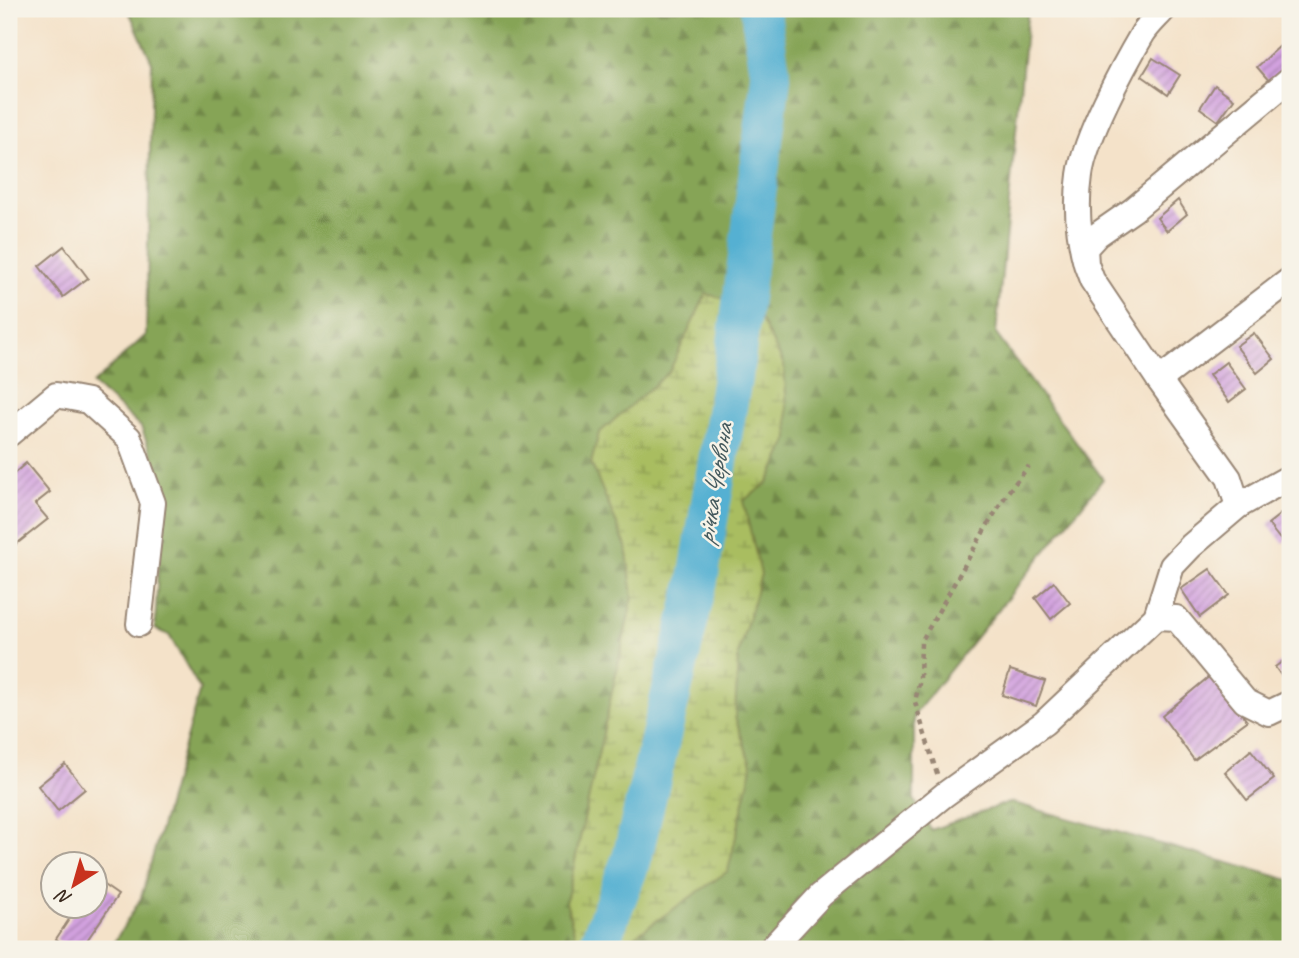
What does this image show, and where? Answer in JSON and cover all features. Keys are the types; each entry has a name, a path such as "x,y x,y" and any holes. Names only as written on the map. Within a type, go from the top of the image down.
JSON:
{"street":[{"path":"1164,9 1144,31 1094,130 1080,172 1080,242 1092,280 1228,478 1238,506"},
{"path":"1086,264 1085,248 1097,235 1133,210 1290,79"},
{"path":"1159,380 1290,280"},
{"path":"10,430 56,395 88,401 129,438 153,503 139,624"},
{"path":"771,949 821,895 944,795 1044,723 1156,617 1172,566 1191,546 1238,506 1290,477"},
{"path":"1156,617 1176,618 1245,701 1269,713 1290,703"}],"path":[{"path":"944,795 915,702 920,679 921,642 984,531 1008,492 1029,466"}],"green space":[{"path":"128,9 1028,9 996,334 1103,479 914,715 914,799 931,830 1010,802 1290,880 1290,949 110,949 141,898 200,689 169,635 155,629 162,482 141,427 93,384 146,335 152,62"},
{"path":"706,294 754,306 784,365 789,438 768,483 743,501 761,574 738,655 735,717 752,767 728,871 616,949 593,949 576,940 566,902 633,596 626,546 591,463 599,433 669,372"}],"building":[{"path":"1280,46 1290,58 1290,66 1271,83 1257,67"},
{"path":"1153,58 1180,75 1168,94 1142,76"},
{"path":"1215,85 1234,99 1218,121 1200,108"},
{"path":"1178,200 1187,214 1167,231 1157,218"},
{"path":"64,246 88,278 63,297 39,266"},
{"path":"1254,333 1274,359 1257,373 1236,346"},
{"path":"1226,362 1246,389 1229,402 1209,375"},
{"path":"26,463 50,492 35,504 48,519 9,550 9,478"},
{"path":"1288,508 1290,538 1283,543 1268,524"},
{"path":"1210,569 1229,595 1200,617 1181,589"},
{"path":"1054,582 1070,603 1051,619 1035,598"},
{"path":"1290,656 1290,688 1275,667"},
{"path":"1010,670 1045,681 1036,706 1002,695"},
{"path":"1211,675 1247,721 1194,760 1162,716"},
{"path":"1251,750 1274,779 1247,800 1225,772"},
{"path":"65,764 85,789 58,811 38,786"},
{"path":"108,888 118,895 108,910"},
{"path":"69,920 101,920 81,949 71,949 56,939"}],"waterway":[{"name":"річка Червона","path":"597,949 632,858 698,580 735,360 771,77 760,9"}]}
